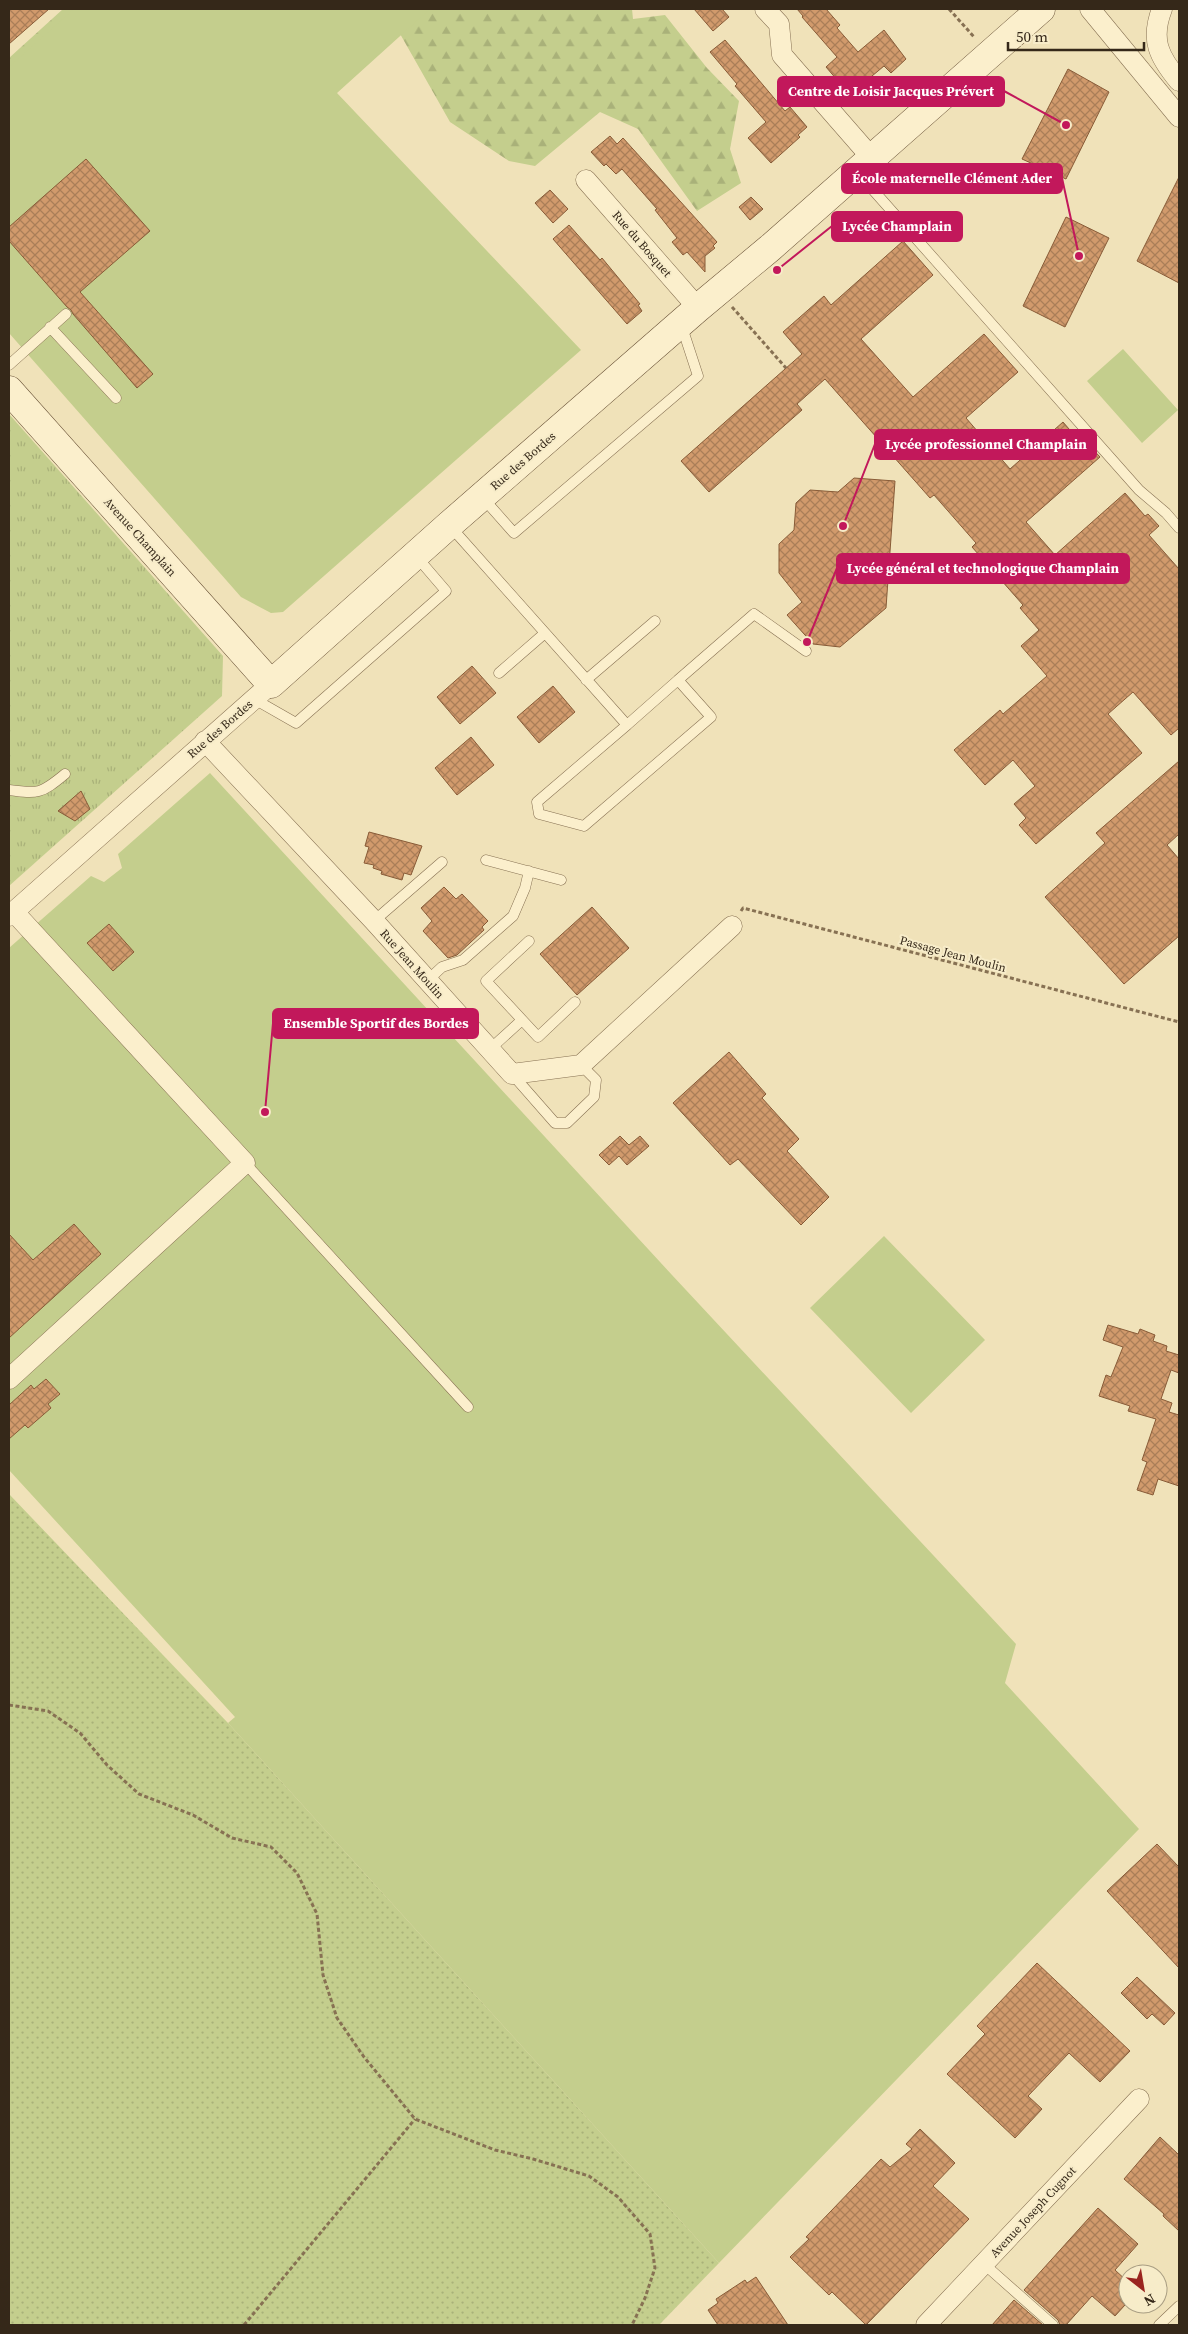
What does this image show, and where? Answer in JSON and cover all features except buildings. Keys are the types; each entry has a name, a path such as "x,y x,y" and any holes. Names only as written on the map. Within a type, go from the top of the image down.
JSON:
{"street":[{"path":"765,9 778,24 782,55 863,163"},
{"name":"Rue des Bordes","path":"12,914 449,525 770,248 863,163 1041,9"},
{"path":"1090,9 1179,117"},
{"path":"1162,9 1156,38 1161,56 1179,81"},
{"name":"Rue du Bosquet","path":"586,180 689,316"},
{"name":"Avenue Champlain","path":"9,390 262,692"},
{"name":"Rue Jean Moulin","path":"205,742 374,921 512,1074"},
{"path":"9,1379 245,1163 12,914"},
{"path":"512,1074 581,1065 732,926"},
{"name":"Avenue Joseph Cugnot","path":"926,2325 1139,2099"}],"lane":[{"path":"863,163 1138,490 1166,513 1179,528"},
{"path":"9,365 66,314"},
{"path":"482,496 514,533 698,376 689,316"},
{"path":"50,327 116,398"},
{"path":"449,525 627,725"},
{"path":"262,692 296,723 446,591 416,555"},
{"path":"678,680 710,717 584,826 539,814 537,802 754,614 806,651"},
{"path":"586,680 655,621"},
{"path":"499,673 545,633"},
{"path":"9,790 34,794 49,788 65,774"},
{"path":"486,860 561,880"},
{"path":"374,921 442,862"},
{"path":"427,981 442,967 463,960 513,916 525,888 529,871"},
{"path":"529,941 486,981 538,1037 575,1002"},
{"path":"489,1050 522,1020"},
{"path":"512,1074 555,1123 567,1123 594,1097 596,1080 581,1065"},
{"path":"245,1163 468,1407"},
{"path":"984,2264 1053,2325"},
{"path":"1159,2325 1179,2306"}],"path":[{"path":"949,9 978,40"},
{"path":"730,304 786,368"},
{"name":"Passage Jean Moulin","path":"732,926 743,908 1179,1022"},
{"path":"9,1705 48,1711 80,1733 107,1765 139,1794 193,1815 232,1838 271,1847 291,1866 297,1873 317,1914 323,1975 337,2018 364,2057 416,2119 495,2150 589,2176 618,2197 650,2234 655,2268 645,2298 632,2325"},
{"path":"244,2325 416,2119"}],"green space":[{"path":"63,9 632,9 633,19 665,15 707,68 739,101 730,149 741,183 697,211 638,129 600,112 535,166 509,161 450,122 399,32 9,152 9,58"},
{"path":"74,9 430,9 337,93 581,350 283,612 271,613 241,597 9,333 9,67"},
{"path":"1123,349 1178,410 1142,443 1087,381"},
{"path":"9,414 223,656 222,696 9,886"},
{"path":"210,773 672,1275 1016,1644 1005,1683 1139,1829 719,2263 228,1723 235,1717 9,1470 9,948 91,876 104,882 122,868 118,854"},
{"path":"884,1236 985,1340 911,1413 810,1308"},
{"path":"9,1494 228,1723 719,2263 659,2325 9,2325"}],"place":[{"name":"Centre de Loisir Jacques Prévert","path":"1066,125"},
{"name":"École maternelle Clément Ader","path":"1079,256"},
{"name":"Lycée Champlain","path":"777,270"},
{"name":"Lycée professionnel Champlain","path":"843,526"},
{"name":"Lycée général et technologique Champlain","path":"807,642"},
{"name":"Ensemble Sportif des Bordes","path":"265,1112"}]}
